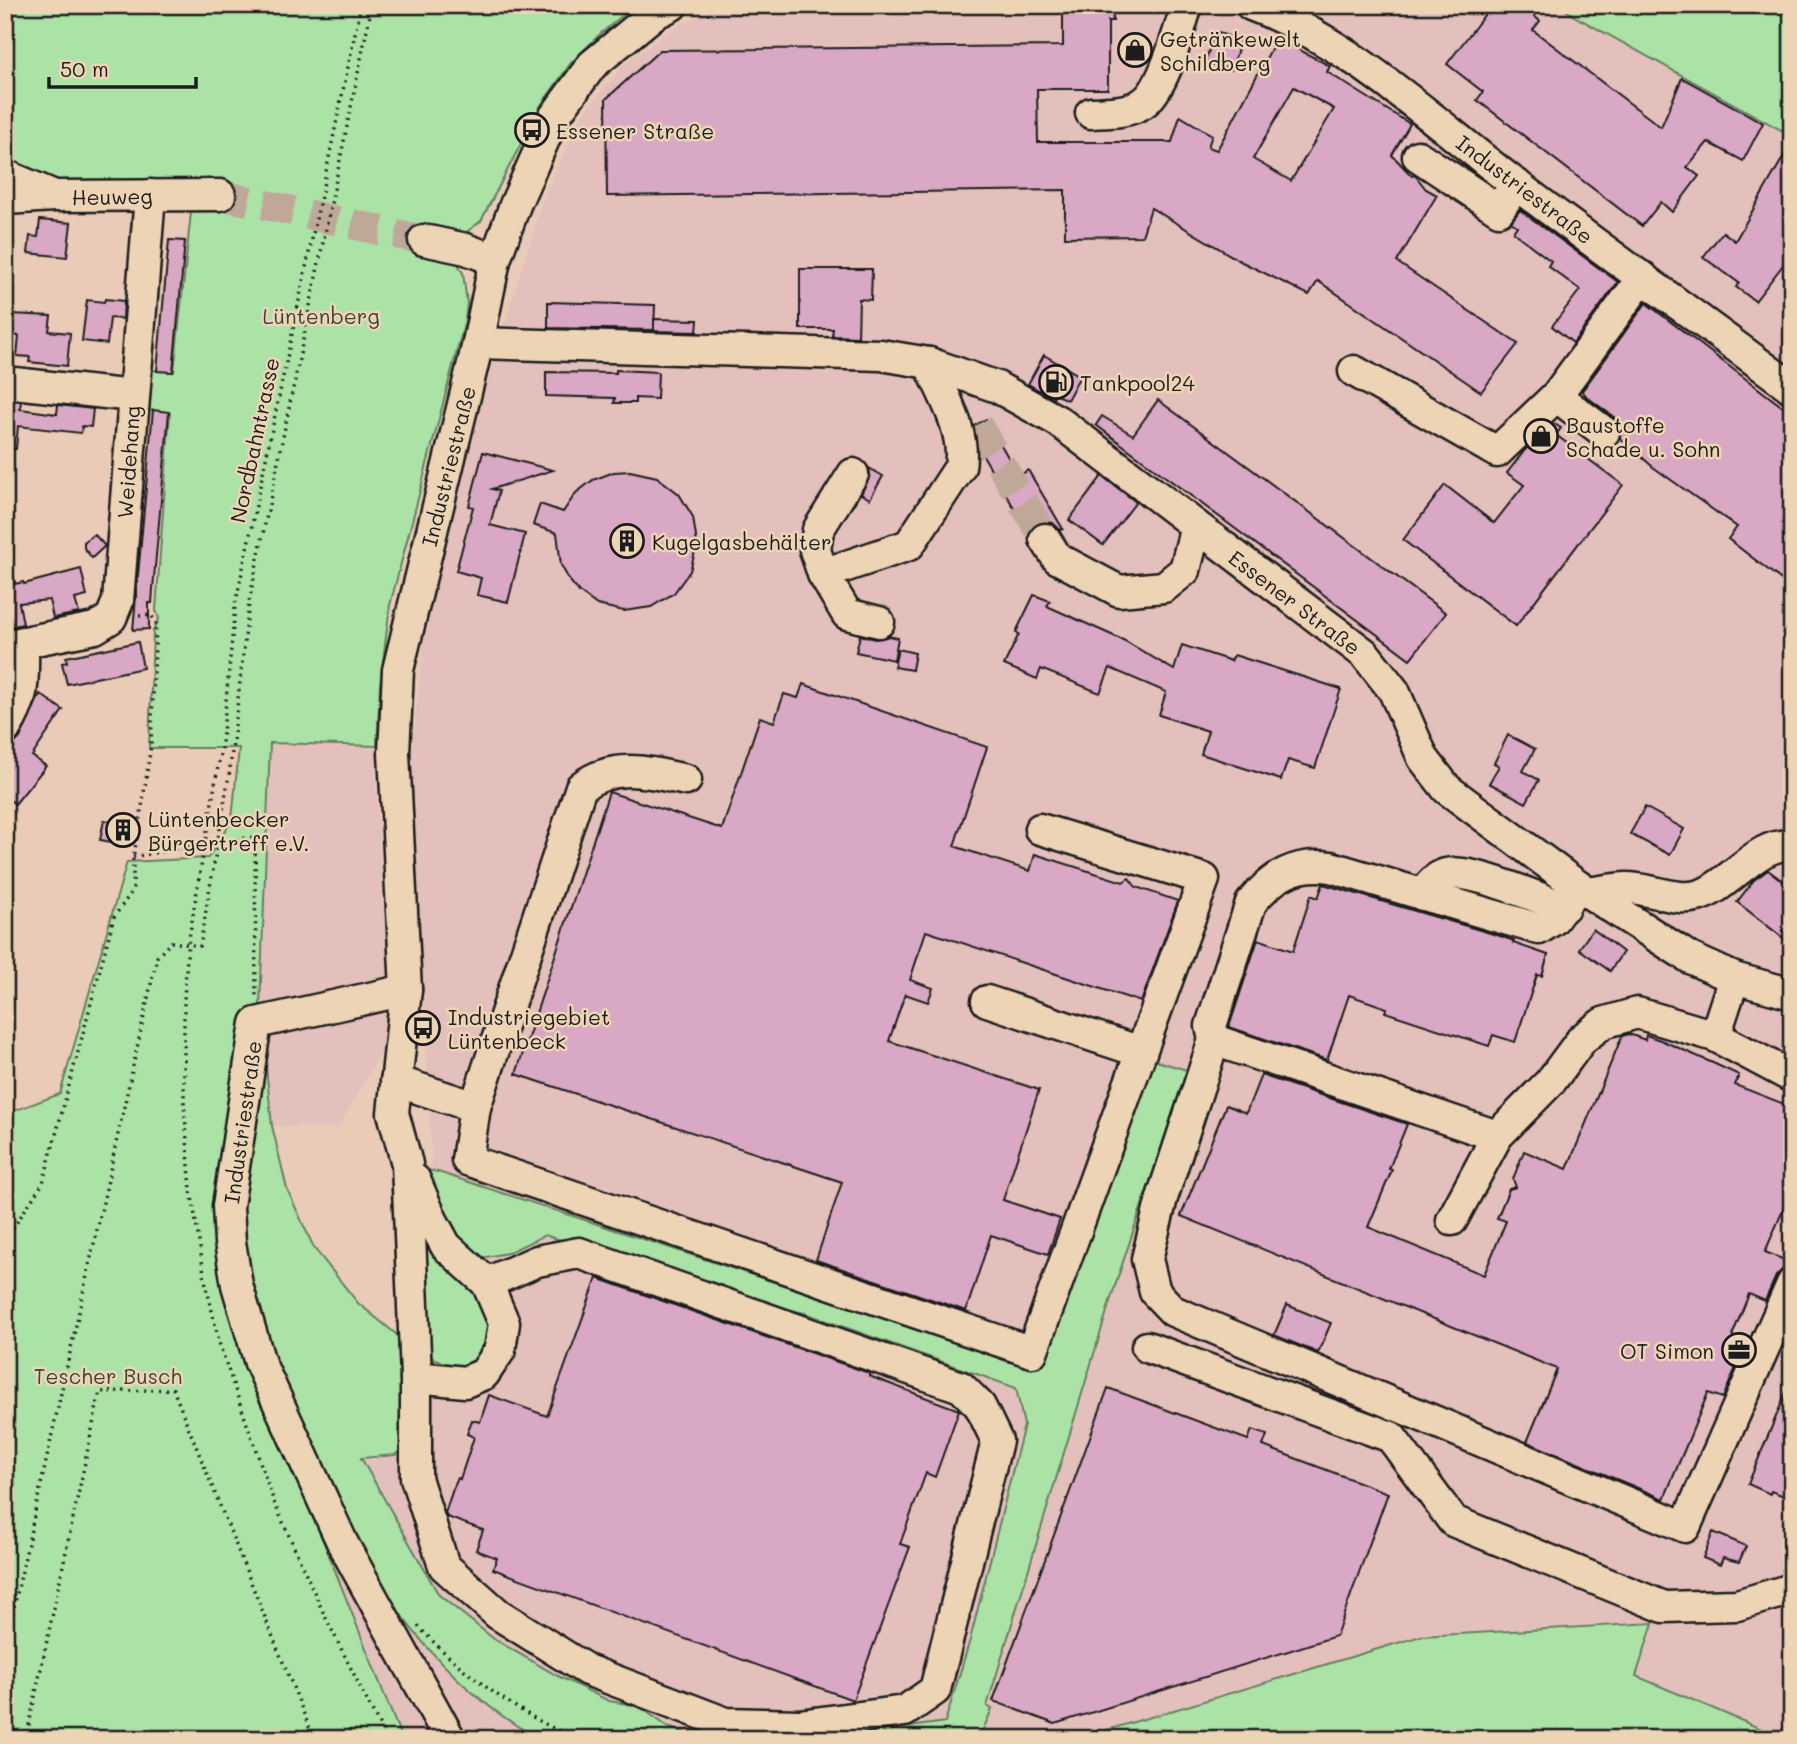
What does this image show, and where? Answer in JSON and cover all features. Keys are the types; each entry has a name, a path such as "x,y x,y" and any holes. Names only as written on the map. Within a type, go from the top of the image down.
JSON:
{"street":[{"name":"Industriestraße","path":"407,1164 393,1113 406,990 394,753 398,670 478,343 495,260 515,205 555,117 592,65 654,14 673,5"},
{"path":"1091,113 1119,112 1145,103 1158,86 1187,5"},
{"name":"Industriestraße","path":"1251,5 1297,24 1344,51 1516,184 1792,388"},
{"path":"1418,156 1499,210 1516,184"},
{"path":"5,175 54,196"},
{"name":"Weidehang","path":"111,618 118,601 150,195"},
{"name":"Heuweg","path":"5,199 220,195"},
{"path":"424,240 466,249 495,260"},
{"path":"1354,371 1497,452 1556,396 1643,277"},
{"name":"Essener Straße","path":"478,343 881,355 937,366 998,387 1058,421 1365,654 1394,691 1423,758 1447,789 1577,895 1690,958 1734,978 1792,993"},
{"path":"937,366 977,425"},
{"path":"823,574 909,545 960,467 963,453 937,366"},
{"path":"5,382 133,396"},
{"path":"1556,396 1604,432"},
{"path":"853,474 818,530 815,550 823,574 847,614 879,622"},
{"path":"1045,539 1057,558 1119,591 1131,590 1164,587 1185,570 1196,526"},
{"path":"5,729 15,714 23,692 14,644 96,628 111,618"},
{"path":"686,780 635,770 596,775 581,787 475,1107 467,1160 1032,1352 1205,879 1040,829"},
{"path":"1792,846 1772,846 1700,896 1686,898 1628,888 1577,895 1553,920 1539,929 1313,864 1286,872 1264,886 1251,903 1211,1026 1214,1040 1162,1198 1147,1259 1155,1292 1173,1311 1685,1527 1792,1284"},
{"path":"1715,1036 1734,978"},
{"name":"Industriestraße","path":"406,990 256,1023 228,1206 230,1242 237,1285 260,1363 351,1560 450,1739"},
{"path":"988,1002 1142,1052"},
{"path":"1452,1220 1497,1136 1551,1081 1582,1039 1603,1023 1637,1013 1715,1036 1792,1077"},
{"path":"1214,1040 1497,1136"},
{"path":"396,1080 475,1107"},
{"path":"407,1164 446,1246 487,1283 504,1323 500,1350 484,1374 465,1382 416,1377"},
{"path":"407,1164 416,1377 416,1478 444,1566 498,1614 587,1670 726,1723 799,1725 905,1711 935,1690 997,1441 980,1406 961,1387 579,1253 537,1261 487,1283"},
{"path":"1147,1348 1391,1437 1453,1521 1664,1607 1737,1605 1792,1589"}],"path":[{"name":"Nordbahntrasse","path":"204,842 222,743 235,606 361,5"},
{"path":"5,1648 157,957 171,942 200,946 231,759 249,602 372,5"},
{"path":"5,1240 43,1183 114,917 133,890 132,857 151,745 156,622 151,615 111,618"},
{"path":"132,857 204,842 216,844 255,836 256,1023"},
{"path":"26,1739 100,1392 173,1389 314,1739"},
{"path":"414,1622 445,1655 483,1686 536,1721 576,1739"}],"shaded area":[{"path":"725,5 1559,5 1574,16 1792,136 1792,1739 1785,1739 1635,1676 1653,1624 1192,1739 402,1739 259,1380 361,1458 395,1455 402,1339 390,1162 432,1166 411,764 426,612 479,406 547,187 585,110 626,63 675,26"},
{"path":"270,742 377,746 376,781 389,1015 384,1048 338,1128 272,1126 260,1007"}],"green space":[{"path":"5,5 635,5 571,63 541,105 481,221 460,237 457,262 463,273 467,303 465,320 390,605 380,685 377,746 270,743 260,1007 272,1126 287,1189 314,1248 358,1303 402,1339 403,1448 395,1455 361,1458 439,1595 494,1639 556,1675 609,1701 639,1706 668,1727 701,1739 539,1739 492,1709 450,1672 413,1631 379,1585 348,1538 264,1392 402,1739 5,1739 5,1525 15,1481 5,1480 5,1112 60,1094 127,862 208,858 232,820 239,748 149,748 153,631 159,619 156,610 170,413 139,409 143,369 174,372 192,203 70,186 5,164"},
{"path":"1559,5 1792,5 1792,136 1574,16"},
{"path":"1153,1060 1187,1070 1111,1298 987,1706 992,1709 979,1739 824,1739 945,1722 970,1640 1024,1425 1016,1388 805,1313 751,1301 545,1235 507,1253 481,1258 440,1222 426,1170 1024,1364"},
{"path":"420,1205 484,1300 494,1323 483,1352 463,1372 433,1358 423,1333"},
{"path":"1653,1623 1636,1676 1785,1739 1077,1739 1421,1636"}],"building":[{"path":"1063,5 1112,5 1113,21 1108,21 1108,89 1037,89 1038,142 1172,142 1180,116 1212,135 1208,147 1217,150 1277,38 1330,66 1327,72 1410,124 1392,155 1412,176 1414,174 1426,189 1437,195 1397,262 1518,344 1481,392 1318,281 1309,295 1242,262 1151,208 1142,236 1065,237 1065,190 607,196 606,99 660,50 1063,46","holes":["1294,87 1334,109 1291,181 1253,159"]},
{"path":"1474,5 1544,5 1534,16 1540,21 1533,30 1661,127 1682,78 1763,123 1743,161 1708,142 1687,167 1699,176 1672,212 1661,202 1642,226 1477,100 1483,92 1447,64 1485,14"},
{"path":"1215,32 1241,40 1231,70 1205,62"},
{"path":"1792,142 1792,270 1783,265 1755,301 1736,287 1739,283 1703,257 1723,232 1735,241"},
{"path":"1520,210 1618,282 1573,343 1552,326 1580,290 1548,266 1551,261 1513,232 1517,226 1511,222"},
{"path":"40,220 71,223 67,257 28,253 30,236 38,237"},
{"path":"169,240 185,241 173,372 157,371"},
{"path":"800,269 872,269 871,300 859,299 858,337 832,336 833,329 800,329"},
{"path":"105,299 124,301 123,319 110,318 107,344 82,341 87,300 104,302"},
{"path":"548,302 655,305 654,330 548,328"},
{"path":"1646,303 1792,414 1792,588 1728,539 1737,527 1653,467 1620,438 1620,426 1615,418 1582,391"},
{"path":"11,314 51,316 49,331 70,333 67,366 29,362 30,357 17,356 19,336 8,335"},
{"path":"654,319 698,320 697,332 654,331"},
{"path":"1044,355 1080,376 1067,400 1055,394 1053,398 1028,384"},
{"path":"616,370 658,372 657,399 635,398 635,403 614,403 615,398 546,396 546,372 616,373"},
{"path":"5,400 21,401 20,409 57,414 58,405 93,409 91,427 82,426 81,433 18,426 16,449 5,448"},
{"path":"1158,400 1446,613 1410,659 1096,425 1102,416 1133,435"},
{"path":"153,410 169,412 152,603 149,603 149,629 133,630"},
{"path":"986,419 1019,476 1028,470 1063,529 1060,530 1053,523 1044,522 1035,525 1029,533 978,447 974,426"},
{"path":"1553,423 1561,428 1556,435 1623,485 1516,626 1403,540 1445,485 1494,523 1524,485 1507,473 1525,450"},
{"path":"483,452 553,470 492,489 499,491 490,525 525,534 508,602 477,595 481,578 456,571 473,507 469,506"},
{"path":"869,468 883,476 870,499 861,494 870,475"},
{"name":"Kugelgasbehälter","path":"630,471 657,477 679,494 693,517 697,544 690,571 674,593 651,607 624,611 597,605 579,592 561,565 557,533 533,525 540,504 563,512 576,493 593,480 614,472"},
{"path":"1102,476 1136,502 1103,545 1069,520"},
{"path":"94,534 105,546 92,558 84,548 84,542"},
{"path":"81,569 87,596 75,599 79,613 53,618 49,600 19,603 23,624 5,628 5,573 12,572 15,584 24,584"},
{"path":"1034,595 1050,601 1047,606 1125,641 1174,670 1182,645 1231,661 1234,655 1341,689 1315,768 1288,760 1281,780 1201,754 1208,731 1159,715 1166,692 1110,668 1100,693 1041,669 1037,679 1004,665"},
{"path":"860,635 875,639 888,636 898,638 894,660 856,652"},
{"path":"138,642 143,668 67,684 62,663 67,662 66,657"},
{"path":"898,649 915,653 912,670 894,667"},
{"path":"803,684 987,747 954,846 1030,871 1035,854 1123,882 1129,878 1136,887 1178,901 1141,1002 926,931 910,980 933,988 928,1002 905,994 889,1041 1039,1090 1003,1200 1060,1219 1048,1254 991,1235 966,1311 816,1260 842,1182 516,1074 609,792 722,829 760,717 774,722 784,694 798,698"},
{"path":"40,694 63,710 32,756 46,766 15,804 5,796 5,753 20,738"},
{"path":"1508,735 1535,749 1523,771 1539,780 1526,803 1489,783 1499,766 1494,763"},
{"path":"1645,807 1684,829 1670,855 1630,834"},
{"path":"104,820 133,826 129,845 100,840"},
{"path":"1768,870 1792,888 1792,945 1737,902 1754,880"},
{"path":"1323,884 1497,935 1548,955 1542,976 1537,975 1515,1042 1493,1035 1489,1046 1385,1012 1387,1008 1349,995 1327,1060 1229,1027 1258,939 1293,951 1311,895 1318,898"},
{"path":"1593,929 1623,952 1610,971 1579,949"},
{"path":"1629,1034 1645,1040 1646,1035 1715,1064 1739,1075 1735,1085 1792,1107 1792,1189 1765,1252 1792,1263 1792,1267 1782,1270 1776,1276 1765,1301 1749,1294 1732,1336 1747,1342 1723,1398 1708,1393 1664,1499 1527,1442 1557,1369 1181,1216 1226,1105 1246,1113 1261,1075 1407,1124 1389,1169 1392,1170 1368,1227 1484,1275 1506,1221 1497,1218 1509,1189 1516,1187 1513,1179 1524,1151 1567,1169 1622,1036"},
{"path":"597,1278 869,1373 869,1376 959,1410 935,1477 926,1473 900,1544 910,1547 853,1700 493,1569 497,1558 476,1550 483,1530 447,1517 445,1513 453,1489 458,1478 460,1479 474,1437 467,1434 472,1420 480,1422 489,1395 547,1416"},
{"path":"1287,1305 1331,1323 1318,1353 1274,1335"},
{"path":"1792,1378 1792,1499 1771,1491 1770,1494 1748,1484"},
{"path":"1108,1388 1248,1440 1252,1430 1267,1435 1263,1446 1388,1493 1336,1636 1055,1724 993,1701"},
{"path":"1713,1532 1746,1546 1739,1562 1723,1558 1720,1565 1703,1558"}],"tunnel":[{"path":"220,195 424,240"},
{"path":"977,425 1045,539"}],"place":[{"name":"Getränkewelt Schildberg","path":"1135,50"},
{"name":"Essener Straße","path":"532,130"},
{"name":"Tankpool24","path":"1056,382"},
{"name":"Baustoffe Schade u. Sohn","path":"1541,436"},
{"name":"Kugelgasbehälter","path":"627,541"},
{"name":"Lüntenbecker Bürgertreff e.V.","path":"123,830"},
{"name":"Industriegebiet Lüntenbeck","path":"423,1028"},
{"name":"OT Simon","path":"1739,1350"}],"park label":[{"name":"Lüntenberg","path":"321,315"},
{"name":"Tescher Busch","path":"108,1375"}]}
